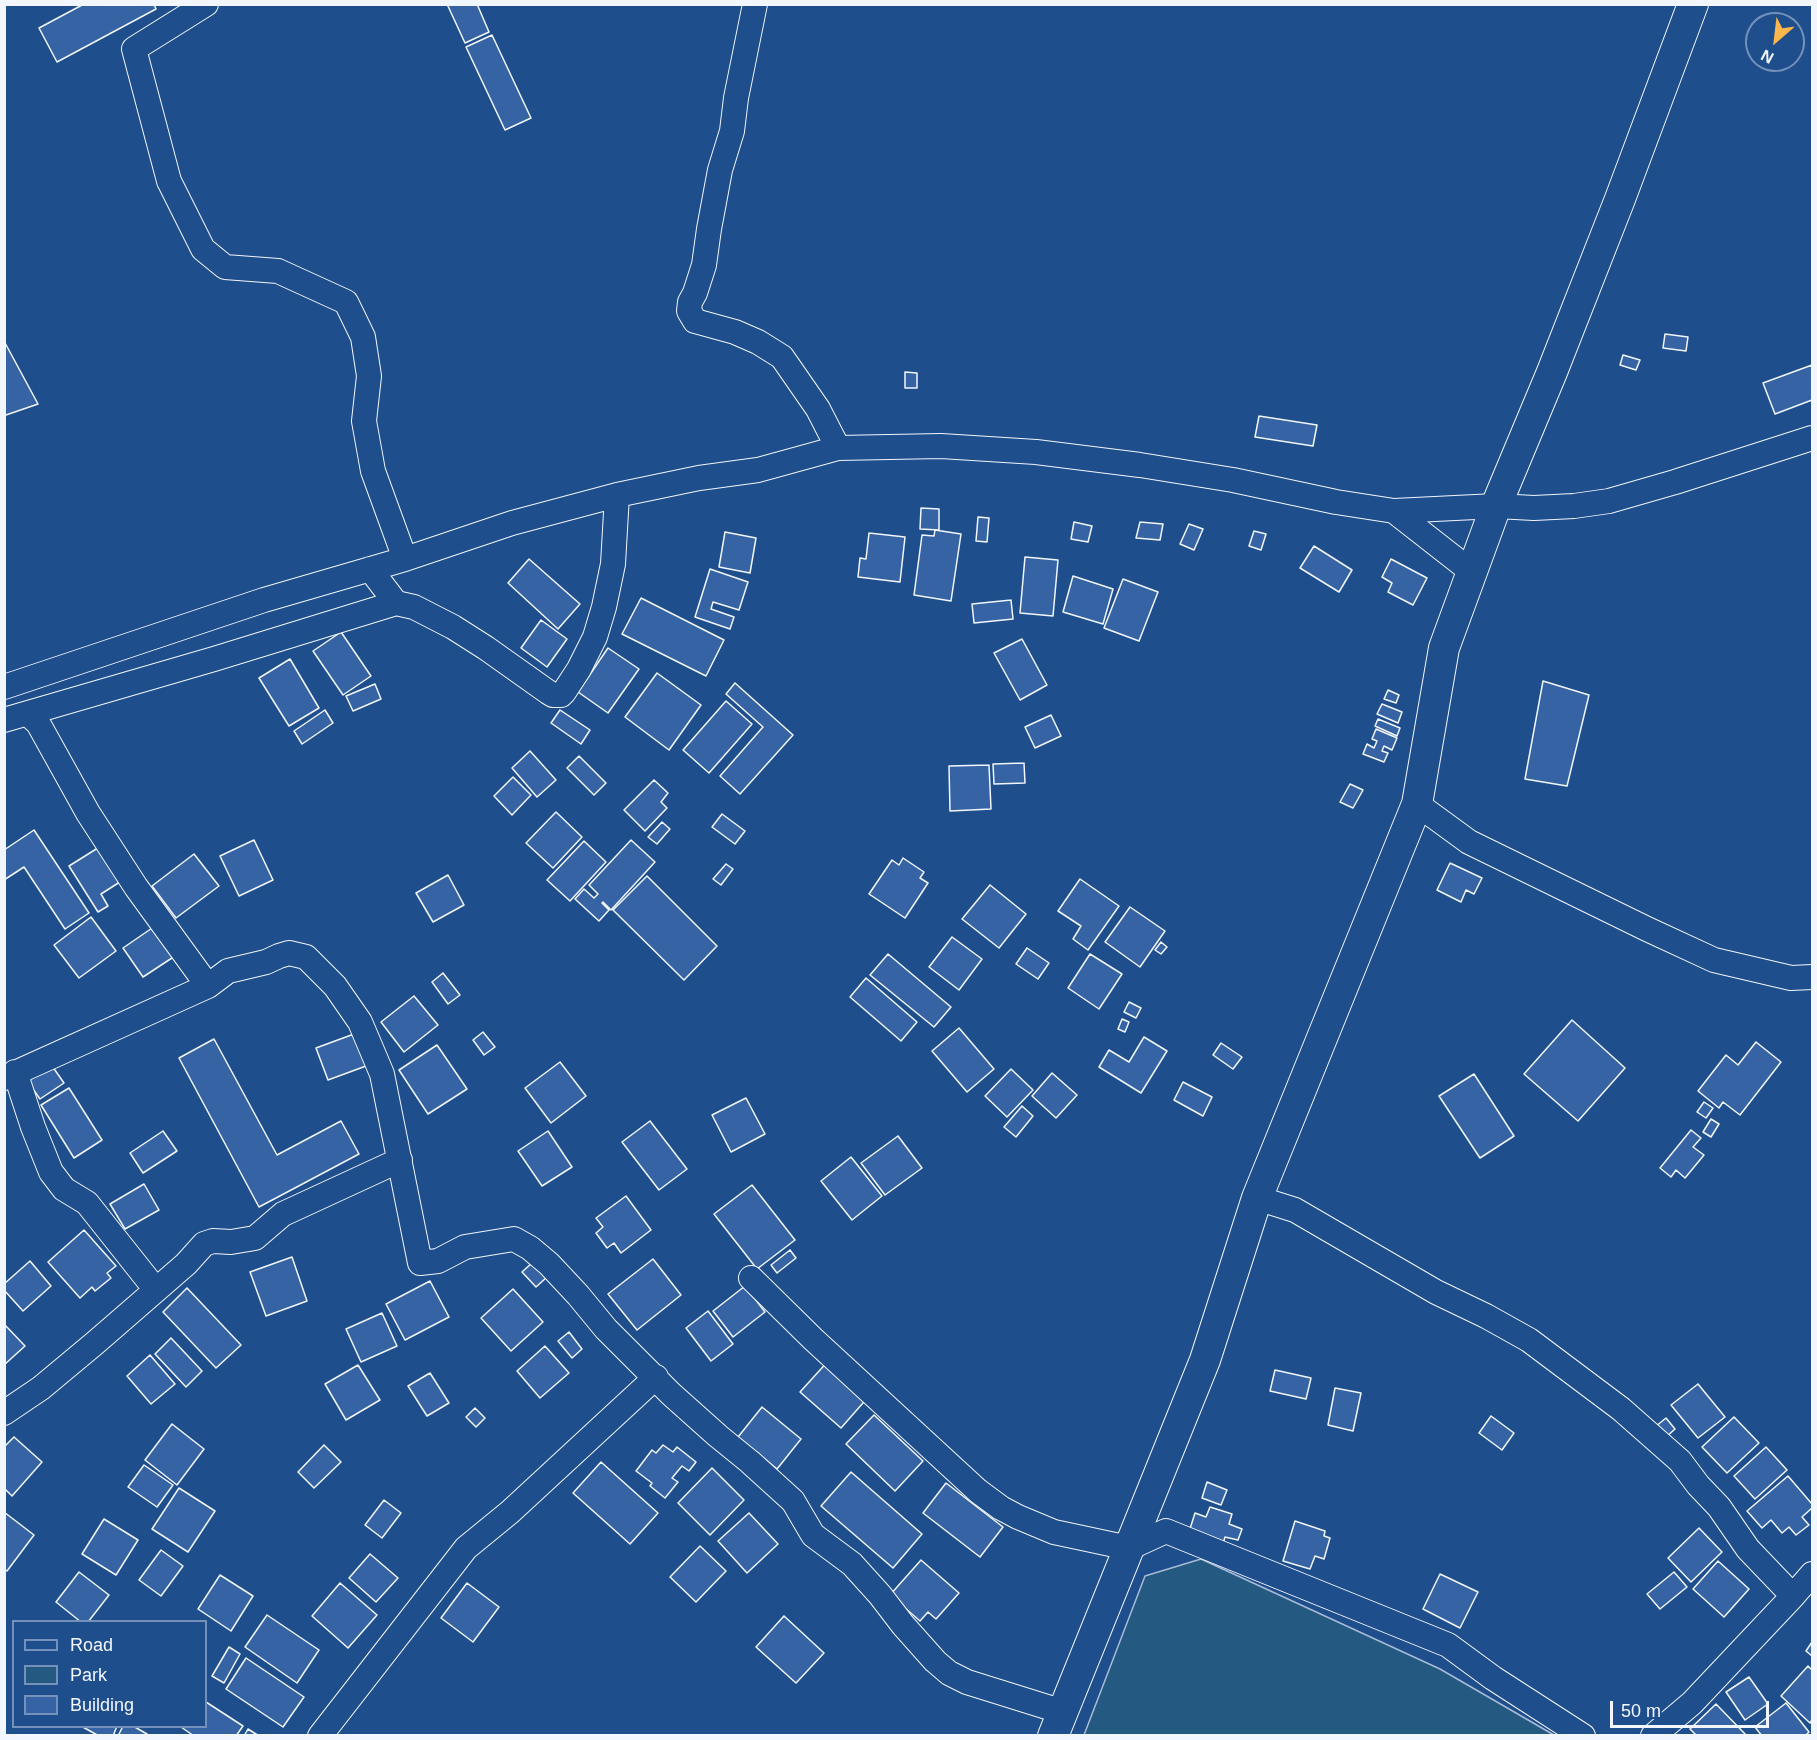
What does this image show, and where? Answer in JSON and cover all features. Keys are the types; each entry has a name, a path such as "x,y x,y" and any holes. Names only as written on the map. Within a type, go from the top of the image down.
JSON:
{"main road":[{"path":"1058,1724 1205,1360 1257,1198 1417,804 1444,648 1496,506 1552,372 1693,4"}],"street":[{"path":"207,4 134,49 169,181 203,249 225,267 278,271 346,302 363,337 369,375 364,421 374,471 405,559"},
{"path":"755,4 736,98 732,131 720,170 704,265 688,311 696,321 735,332 758,342 782,357 818,409 838,447"},
{"path":"4,687 264,600 405,559 512,523 617,495 699,478 758,470 838,447 941,446 1036,452 1221,478 1336,502 1394,511 1496,506 1544,508 1609,501 1812,438"},
{"path":"4,720 349,619 396,603 414,607 453,627 548,692 561,694 579,669 595,637 604,607 613,564 617,495"},
{"path":"1394,511 1472,572"},
{"path":"370,569 396,603"},
{"path":"28,714 38,723 88,813 136,887 208,986"},
{"path":"1417,804 1469,842 1714,960 1791,978 1812,977"},
{"path":"156,1290 87,1203 64,1189 51,1172 10,1075 208,986 228,971 289,954 306,957 335,986 360,1022 382,1074 420,1263 438,1261 465,1247 495,1244 514,1239 530,1248 549,1264 606,1329 671,1394 793,1501 813,1535 858,1571 935,1661 967,1682 1058,1724"},
{"path":"4,1413 41,1388 186,1264 204,1244 213,1241 231,1242 255,1238 283,1214 400,1160"},
{"path":"1257,1198 1295,1210 1436,1293 1486,1316 1529,1340 1621,1409 1680,1461 1719,1507 1748,1549 1793,1596"},
{"path":"751,1278 813,1340 978,1491 1018,1517 1054,1532 1129,1548 1166,1531 1448,1645 1493,1678 1583,1736"},
{"path":"320,1736 466,1548 510,1512 571,1453 656,1377"},
{"path":"1653,1736 1692,1703 1812,1574"}],"green space":[{"path":"1201,1559 1440,1669 1554,1735 1084,1735 1145,1576"}],"building":[{"path":"84,4 154,4 156,9 57,62 39,28"},
{"path":"447,4 477,4 489,32 465,43"},
{"path":"492,35 531,118 505,130 466,47"},
{"path":"1665,334 1688,337 1686,351 1663,348"},
{"path":"4,341 38,404 6,415 4,413"},
{"path":"1623,355 1640,360 1636,370 1620,365"},
{"path":"1812,365 1812,400 1775,414 1763,383"},
{"path":"905,372 917,373 917,388 905,388"},
{"path":"1259,416 1317,425 1313,446 1255,437"},
{"path":"921,508 939,509 939,530 920,529"},
{"path":"978,517 989,518 987,542 976,541"},
{"path":"1074,522 1092,526 1088,542 1071,539"},
{"path":"1140,522 1163,524 1160,540 1136,538"},
{"path":"1189,524 1203,529 1194,550 1180,544"},
{"path":"935,530 961,534 951,601 914,595 922,535 934,536"},
{"path":"1254,531 1266,534 1261,550 1249,546"},
{"path":"725,532 756,538 750,573 719,567"},
{"path":"869,533 905,537 900,582 858,577 860,558 866,559"},
{"path":"1314,546 1352,570 1339,592 1300,568"},
{"path":"1025,557 1058,560 1053,616 1020,613"},
{"path":"529,559 580,604 558,629 508,583"},
{"path":"1391,559 1427,578 1413,605 1388,592 1392,583 1382,577"},
{"path":"710,569 748,582 739,610 713,602 711,609 734,617 730,629 695,617"},
{"path":"1073,576 1113,589 1103,624 1063,612"},
{"path":"1123,579 1158,592 1139,641 1104,628"},
{"path":"641,598 724,640 706,676 622,634"},
{"path":"1011,600 1013,619 974,623 972,604"},
{"path":"541,620 567,639 547,667 521,648"},
{"path":"341,632 371,676 343,695 313,651"},
{"path":"1022,639 1047,685 1020,700 994,653"},
{"path":"608,648 639,669 608,713 578,692"},
{"path":"290,659 319,708 289,726 259,678"},
{"path":"657,673 701,705 669,750 625,717"},
{"path":"1543,681 1589,695 1567,786 1525,779"},
{"path":"735,683 793,735 740,794 720,776 763,727 726,694"},
{"path":"375,684 381,699 353,711 346,696"},
{"path":"1388,690 1399,695 1396,703 1384,699"},
{"path":"726,701 752,724 709,773 683,750"},
{"path":"1382,704 1402,712 1398,723 1377,714"},
{"path":"325,710 333,723 302,744 294,731"},
{"path":"560,710 590,730 581,744 551,723"},
{"path":"1051,715 1061,736 1035,748 1025,727"},
{"path":"1378,719 1400,728 1397,736 1375,726"},
{"path":"1376,729 1397,738 1392,750 1384,746 1382,751 1388,753 1384,762 1363,754 1367,744 1374,748 1377,741 1372,739"},
{"path":"530,751 556,780 537,797 512,768"},
{"path":"579,756 606,783 594,795 567,768"},
{"path":"1024,763 1025,783 994,784 993,764"},
{"path":"989,765 991,809 950,811 949,766"},
{"path":"513,777 531,795 512,815 494,796"},
{"path":"654,780 668,793 661,802 667,808 645,831 624,810"},
{"path":"1350,784 1363,790 1353,808 1340,802"},
{"path":"556,812 582,837 553,868 526,843"},
{"path":"722,814 745,831 735,844 712,827"},
{"path":"662,822 670,829 657,844 648,837"},
{"path":"34,830 89,913 65,929 24,867 4,880 4,850"},
{"path":"254,840 273,880 239,896 220,856"},
{"path":"631,840 655,862 611,910 602,903 609,910 599,921 575,899 584,889 594,898 598,894 589,885"},
{"path":"584,841 606,862 570,901 547,880"},
{"path":"101,846 123,880 101,894 108,906 98,912 69,866"},
{"path":"194,854 219,886 176,918 152,886"},
{"path":"903,858 924,872 920,878 928,883 905,918 869,894 892,860 899,865"},
{"path":"1450,863 1482,878 1474,894 1466,890 1461,902 1437,890"},
{"path":"726,864 733,869 721,885 713,879"},
{"path":"448,875 464,905 433,922 416,893"},
{"path":"647,876 717,946 684,980 613,910"},
{"path":"1080,879 1119,906 1088,950 1073,939 1081,926 1058,911"},
{"path":"990,885 1026,914 999,948 962,919"},
{"path":"1130,907 1165,931 1140,967 1105,942"},
{"path":"91,917 116,951 79,978 54,945"},
{"path":"158,924 178,954 143,977 123,948"},
{"path":"952,937 982,959 959,990 929,967"},
{"path":"1161,942 1167,947 1161,954 1155,950"},
{"path":"1027,948 1049,963 1038,979 1016,964"},
{"path":"888,954 951,1007 934,1027 870,975"},
{"path":"1090,954 1122,974 1099,1009 1068,988"},
{"path":"443,973 460,995 448,1004 432,982"},
{"path":"866,978 917,1022 901,1041 850,997"},
{"path":"414,996 438,1025 404,1052 381,1022"},
{"path":"1129,1002 1141,1008 1136,1018 1124,1012"},
{"path":"1122,1019 1129,1022 1125,1032 1118,1029"},
{"path":"1572,1020 1625,1068 1578,1121 1524,1074"},
{"path":"959,1028 994,1069 967,1092 932,1051"},
{"path":"483,1032 495,1047 484,1055 473,1040"},
{"path":"354,1034 366,1066 328,1080 316,1048"},
{"path":"1144,1037 1167,1051 1141,1093 1099,1067 1109,1050 1129,1062"},
{"path":"214,1039 277,1155 341,1121 359,1154 259,1207 179,1058"},
{"path":"1756,1042 1781,1062 1740,1115 1723,1102 1719,1108 1698,1091 1726,1055 1738,1065"},
{"path":"1221,1043 1242,1057 1233,1069 1213,1055"},
{"path":"437,1045 467,1089 428,1114 399,1070"},
{"path":"560,1062 586,1096 551,1123 525,1088"},
{"path":"50,1063 64,1083 40,1099 26,1079"},
{"path":"1011,1069 1033,1090 1007,1117 985,1096"},
{"path":"1052,1073 1077,1095 1056,1118 1032,1096"},
{"path":"1474,1074 1514,1136 1480,1158 1439,1096"},
{"path":"1183,1082 1212,1097 1203,1116 1174,1100"},
{"path":"69,1088 102,1140 74,1158 41,1105"},
{"path":"746,1098 765,1134 731,1152 712,1115"},
{"path":"1704,1102 1713,1108 1706,1118 1697,1112"},
{"path":"1022,1106 1033,1116 1016,1137 1004,1127"},
{"path":"1711,1119 1719,1124 1711,1137 1703,1132"},
{"path":"650,1121 687,1169 659,1190 622,1142"},
{"path":"1691,1130 1701,1138 1693,1147 1704,1155 1685,1178 1676,1170 1671,1177 1660,1168"},
{"path":"163,1131 177,1151 143,1173 130,1153"},
{"path":"548,1131 572,1167 542,1186 518,1151"},
{"path":"898,1136 922,1168 885,1195 861,1163"},
{"path":"851,1157 882,1196 852,1220 821,1181"},
{"path":"144,1184 159,1210 125,1229 110,1204"},
{"path":"752,1185 795,1240 757,1269 714,1214"},
{"path":"626,1196 651,1230 621,1253 614,1243 607,1248 596,1233 603,1227 596,1218"},
{"path":"84,1230 116,1266 107,1273 111,1278 95,1291 92,1287 80,1298 48,1262"},
{"path":"790,1250 796,1258 777,1273 771,1265"},
{"path":"292,1257 307,1301 266,1316 250,1272"},
{"path":"653,1259 681,1295 637,1330 608,1294"},
{"path":"30,1261 51,1286 23,1311 4,1290 4,1284"},
{"path":"533,1262 547,1277 536,1287 522,1272"},
{"path":"430,1281 449,1317 405,1340 386,1304"},
{"path":"745,1286 765,1312 733,1337 713,1311"},
{"path":"187,1288 241,1345 216,1368 163,1312"},
{"path":"513,1289 543,1322 511,1351 481,1318"},
{"path":"708,1311 733,1344 711,1361 686,1328"},
{"path":"382,1313 397,1346 361,1362 346,1329"},
{"path":"4,1324 25,1346 4,1365"},
{"path":"569,1332 582,1349 572,1358 558,1341"},
{"path":"171,1338 202,1371 186,1387 155,1354"},
{"path":"545,1346 569,1373 540,1398 517,1371"},
{"path":"150,1355 175,1384 151,1404 127,1376"},
{"path":"830,1359 870,1395 841,1428 800,1392"},
{"path":"358,1365 380,1400 346,1420 325,1384"},
{"path":"1275,1370 1311,1378 1306,1399 1270,1391"},
{"path":"430,1373 449,1403 427,1416 408,1386"},
{"path":"1698,1384 1725,1417 1698,1438 1671,1405"},
{"path":"1335,1388 1361,1393 1353,1431 1328,1425"},
{"path":"762,1407 801,1439 777,1469 738,1437"},
{"path":"475,1408 485,1418 476,1427 466,1417"},
{"path":"874,1415 923,1461 895,1491 846,1444"},
{"path":"1491,1416 1514,1433 1502,1450 1479,1433"},
{"path":"1734,1417 1759,1443 1727,1473 1702,1447"},
{"path":"1666,1418 1675,1429 1665,1438 1655,1427"},
{"path":"172,1424 204,1449 177,1485 145,1460"},
{"path":"14,1437 42,1462 12,1496 4,1488 4,1447"},
{"path":"324,1445 341,1462 314,1488 298,1472"},
{"path":"663,1445 673,1452 677,1447 696,1462 689,1471 682,1466 672,1478 678,1482 665,1498 650,1486 652,1483 636,1471 652,1450 656,1453"},
{"path":"1766,1447 1787,1470 1755,1499 1734,1476"},
{"path":"601,1462 658,1513 630,1544 573,1493"},
{"path":"144,1465 173,1485 157,1507 128,1487"},
{"path":"712,1468 744,1500 710,1535 678,1503"},
{"path":"851,1472 922,1534 893,1568 821,1506"},
{"path":"1788,1476 1812,1504 1812,1508 1802,1517 1809,1525 1796,1535 1789,1527 1782,1533 1771,1520 1762,1528 1747,1511"},
{"path":"1207,1482 1227,1490 1221,1505 1202,1498"},
{"path":"946,1483 1003,1527 980,1557 923,1513"},
{"path":"179,1488 215,1511 188,1552 152,1529"},
{"path":"384,1500 401,1513 382,1538 365,1525"},
{"path":"1210,1507 1232,1514 1229,1524 1242,1529 1238,1540 1225,1537 1222,1547 1188,1535 1195,1513 1206,1517"},
{"path":"4,1512 34,1535 7,1571 4,1569"},
{"path":"749,1513 778,1544 747,1573 718,1541"},
{"path":"104,1519 138,1540 116,1575 82,1554"},
{"path":"1295,1521 1325,1531 1324,1536 1330,1538 1324,1559 1315,1556 1310,1569 1283,1561"},
{"path":"1699,1528 1722,1552 1691,1582 1668,1558"},
{"path":"700,1546 726,1571 696,1602 670,1577"},
{"path":"161,1550 183,1566 161,1596 139,1580"},
{"path":"370,1554 398,1578 376,1602 349,1578"},
{"path":"921,1560 959,1593 936,1619 928,1612 920,1621 890,1595"},
{"path":"1718,1561 1749,1589 1724,1617 1693,1589"},
{"path":"79,1572 109,1595 90,1620 78,1620 56,1602"},
{"path":"1674,1572 1687,1587 1660,1609 1647,1594"},
{"path":"1440,1574 1478,1592 1460,1628 1423,1609"},
{"path":"220,1575 253,1596 231,1631 198,1609"},
{"path":"340,1583 377,1615 348,1648 312,1616"},
{"path":"467,1583 499,1607 473,1642 441,1618"},
{"path":"267,1615 319,1650 297,1683 245,1647"},
{"path":"784,1616 824,1653 796,1683 756,1647"},
{"path":"1812,1642 1812,1656 1806,1651"},
{"path":"229,1647 240,1654 224,1683 212,1676"},
{"path":"246,1658 304,1697 283,1727 226,1689"},
{"path":"1808,1666 1812,1670 1812,1720 1810,1723 1781,1696"},
{"path":"1749,1677 1768,1704 1745,1720 1726,1692"},
{"path":"207,1703 243,1726 236,1736 194,1736 182,1728 207,1728"},
{"path":"1786,1703 1809,1732 1805,1736 1762,1736 1755,1727"},
{"path":"1716,1704 1747,1736 1697,1736 1690,1729"},
{"path":"85,1728 116,1728 113,1736 99,1736"},
{"path":"122,1728 136,1728 147,1734 146,1736 118,1736"},
{"path":"248,1729 259,1736 244,1736"}]}
